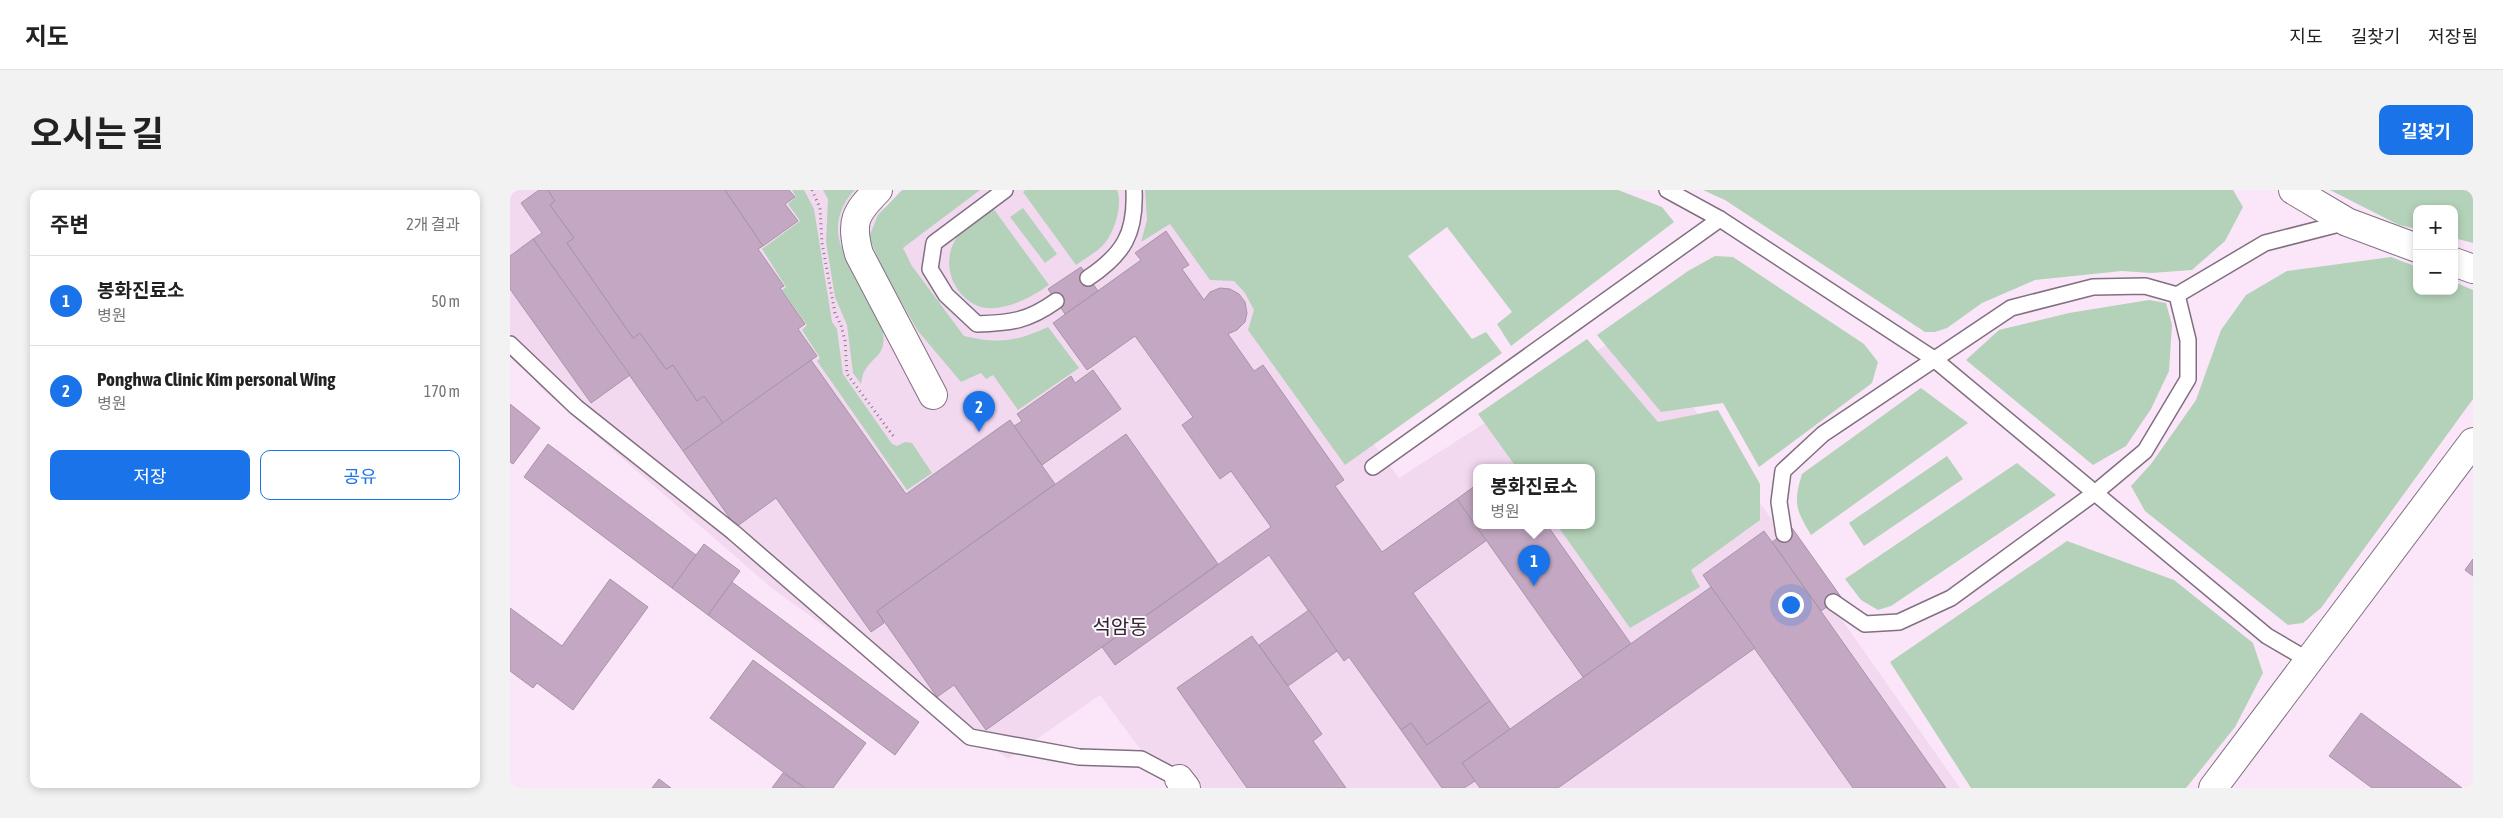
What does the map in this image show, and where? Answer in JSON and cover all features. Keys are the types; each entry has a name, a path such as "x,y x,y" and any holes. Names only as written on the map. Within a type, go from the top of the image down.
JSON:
{"street":[{"path":"878,190 855,218 853,233 858,254 933,394"},
{"path":"2294,190 2347,222 2413,247"},
{"path":"2458,263 2473,269"},
{"path":"2212,788 2473,442"}],"lane":[{"path":"1005,190 934,244 930,269 946,295 977,324 1012,323 1056,301"},
{"path":"1088,278 1100,270 1125,244 1135,215 1134,190"},
{"path":"1667,190 1720,219 1934,359 2267,636 2308,660"},
{"path":"1373,467 1720,219"},
{"path":"1784,534 1779,502 1783,471 1824,434 2010,308 2093,287 2145,286 2177,295 2265,243 2347,222"},
{"path":"1833,602 1865,624 1899,622 1951,598 2096,492 2145,451 2188,378 2188,340 2177,295"},
{"path":"510,344 576,407 733,532 970,737 1079,757 1142,759 1182,784"}],"path":[{"path":"812,190 820,208 822,243 835,313 841,325 845,341 847,374 894,437"}],"shaded area":[{"path":"510,190 871,190 903,233 965,190 1168,190 1235,258 1399,478 1636,326 1960,788 1169,788 1100,695 1008,759 773,589 540,387 510,348"}],"green space":[{"path":"792,190 804,190 814,209 832,322 837,329 843,374 892,444 897,446 905,442 912,443 932,473 907,490 817,361 820,358 802,330 807,325 782,290 786,287 762,249 800,221 788,204 796,197"},
{"path":"823,190 855,190 842,209 838,232 840,243 850,269 883,331 883,346 864,372 861,384 853,373 847,325 835,297 826,242 828,199"},
{"path":"902,190 980,190 903,248 912,266 964,336 997,341 1007,340 1026,336 1048,327 1079,368 1018,410 993,375 986,379 981,373 961,382 918,331 884,272 869,237 878,215"},
{"path":"1025,190 1117,190 1119,202 1117,217 1109,238 1095,252 1076,265 1023,192"},
{"path":"1145,190 1618,190 1662,207 1674,222 1511,346 1497,324 1512,312 1447,227 1408,256 1472,339 1486,332 1502,353 1345,465 1248,330 1254,310 1245,293 1234,281 1210,280 1170,224 1141,242 1147,220"},
{"path":"1703,190 2233,190 2243,207 2225,241 2192,270 2151,273 2122,271 2035,280 1982,303 1947,328 1935,332 1925,332 1725,200"},
{"path":"2330,190 2473,190 2473,243 2458,239 2458,205 2413,205 2413,228 2399,225"},
{"path":"993,208 1049,285 1017,303 999,308 981,307 971,302 956,287 949,267 952,247 957,237 969,225"},
{"path":"1023,208 1057,254 1045,263 1010,217"},
{"path":"1715,256 1733,257 1864,344 1878,362 1872,383 1759,467 1723,403 1661,412 1597,335 1688,271"},
{"path":"2391,257 2413,265 2413,295 2458,295 2458,284 2473,290 2473,399 2321,608 2303,623 2288,625 2145,511 2131,486 2151,464 2196,400 2221,330 2246,295 2287,271"},
{"path":"2149,300 2166,303 2172,325 2169,371 2151,409 2126,446 2093,465 1966,360 1999,330 2069,313"},
{"path":"1587,339 1658,422 1718,410 1760,484 1760,520 1691,570 1700,587 1630,628 1560,529 1595,529 1595,464 1514,464 1478,414"},
{"path":"1921,388 1968,423 1811,535 1802,519 1798,506 1797,499 1802,474"},
{"path":"1947,456 1963,479 1864,546 1849,523"},
{"path":"2017,463 2056,495 1891,606 1878,610 1861,600 1845,579"},
{"path":"2067,541 2174,580 2253,643 2263,673 2235,727 2186,788 1971,788 1890,662"}],"building":[{"path":"539,190 548,190 555,201 550,205 574,238 567,243 633,338 640,333 666,369 673,365 697,401 704,396 723,423 683,451 533,239 542,233 521,203"},
{"path":"548,190 725,190 763,246 758,249 784,286 780,288 805,324 798,329 817,356 723,423 704,396 697,401 673,365 666,369 640,333 633,338 567,243 574,238 550,205 555,201"},
{"path":"725,190 789,190 795,197 785,204 798,221 763,246"},
{"path":"1166,231 1189,265 1182,269 1204,300 1210,292 1220,288 1230,289 1239,294 1245,302 1247,313 1245,322 1237,330 1228,334 1254,371 1263,365 1344,480 1335,486 1382,552 1457,499 1473,521 1473,529 1479,529 1487,540 1413,593 1490,701 1427,745 1411,723 1401,730 1349,657 1344,661 1269,555 1115,665 1102,647 1271,527 1231,471 1220,479 1182,425 1193,417 1135,336 1087,370 1053,323 1141,260 1135,253"},
{"path":"533,239 630,375 591,403 510,289 510,256"},
{"path":"1081,267 1098,291 1065,314 1048,289"},
{"path":"811,360 906,494 1010,420 1055,484 877,611 884,623 871,632 776,498 736,527 683,451"},
{"path":"1093,370 1121,409 1042,465 1014,426 1022,421 1017,414 1071,376 1075,383"},
{"path":"510,404 540,428 513,464 510,462"},
{"path":"1126,434 1218,564 986,730 954,685 937,697 877,611"},
{"path":"548,444 696,555 672,588 524,477"},
{"path":"1473,487 1473,522 1457,499"},
{"path":"1792,528 1841,597 1821,611 1772,542"},
{"path":"1478,529 1550,529 1631,644 1583,677"},
{"path":"1764,531 1946,788 1853,788 1703,575"},
{"path":"704,544 740,571 708,615 672,588"},
{"path":"2473,559 2473,576 2465,570"},
{"path":"610,579 648,607 573,710 537,683 533,688 510,671 510,608 562,646"},
{"path":"732,582 919,722 895,755 708,615"},
{"path":"1711,587 1755,648 1558,788 1480,788 1462,763"},
{"path":"1309,610 1337,651 1288,686 1259,645"},
{"path":"1252,636 1322,734 1313,741 1346,788 1247,788 1177,688"},
{"path":"753,660 866,743 833,788 805,788 710,718"},
{"path":"1490,701 1510,729 1462,763 1475,781 1464,788 1442,788 1401,730 1411,723 1427,745"},
{"path":"2361,713 2462,788 2372,788 2329,756"},
{"path":"783,773 805,788 772,788"},
{"path":"659,779 671,788 652,788"}],"place":[{"name":"Ponghwa Clinic Kim personal Wing","path":"979,432"},
{"name":"봉화진료소","path":"1534,586"}],"district":[{"name":"석암동","path":"1120,627"}]}
